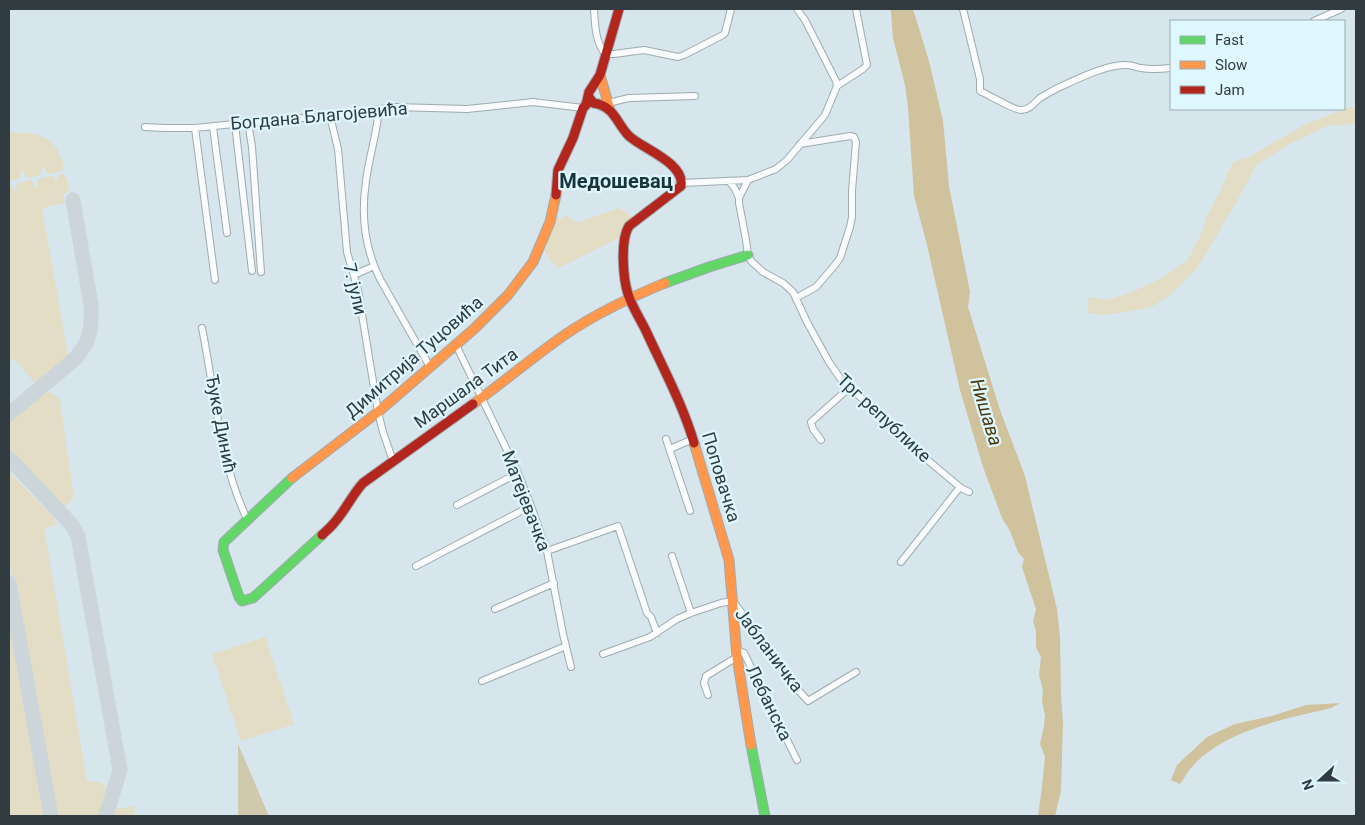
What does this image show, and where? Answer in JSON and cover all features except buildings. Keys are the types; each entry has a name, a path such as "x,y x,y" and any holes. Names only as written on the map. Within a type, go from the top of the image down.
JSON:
{"street":[{"path":"594,9 597,37 600,48 605,54"},
{"path":"619,9 600,75 606,94 597,104 631,137 676,169 680,174 682,183 748,180 776,168 787,160 824,115 837,86 864,69 867,65 856,9"},
{"path":"605,54 639,50 678,56 684,55 723,35 730,9"},
{"path":"797,9 806,20 837,86"},
{"path":"963,9 980,79 980,91 1017,110 1030,108 1048,93 1099,70 1126,64 1146,69 1170,68"},
{"path":"1316,20 1341,9"},
{"name":"Димитрија Туцовића","path":"242,601 236,591 223,550 224,542 247,519 313,461 378,412 474,329 508,295 534,262 553,212 556,195 556,175 572,138 597,104 589,92 600,75"},
{"path":"593,87 599,86 604,89"},
{"name":"Богдана Благојевића","path":"145,126 195,128 330,116 395,106 467,109 533,102 597,104 629,98 695,96"},
{"path":"379,109 364,193 365,232 374,266 430,367"},
{"name":"7. јули","path":"330,116 338,149 346,252 358,290 382,432 393,461"},
{"path":"248,122 252,147 261,272"},
{"path":"235,124 252,271"},
{"path":"213,126 227,234"},
{"path":"195,128 215,280"},
{"path":"796,298 816,287 840,258 852,217 856,142 850,136 800,144"},
{"path":"739,198 748,180"},
{"path":"729,181 739,198 739,209 748,254"},
{"name":"Поповачка","path":"682,183 681,186 631,223 628,228 623,248 627,291 661,363 693,439 729,560 736,654 765,816"},
{"name":"Трг републике","path":"748,254 757,267 789,288 829,362 840,378 924,457 960,487 969,492"},
{"name":"Маршала Тита","path":"242,601 258,594 334,524 359,488 572,330 644,292 704,268 748,254"},
{"path":"354,274 374,266"},
{"name":"Ђуке Динић","path":"202,328 226,460 247,519"},
{"name":"Матејевачка","path":"456,345 518,474 531,506 547,552 571,667"},
{"path":"822,440 813,429 811,422 850,388"},
{"path":"666,439 690,511"},
{"path":"670,449 693,439"},
{"path":"457,504 518,474"},
{"path":"901,562 960,487"},
{"path":"416,566 531,506"},
{"path":"547,552 618,526 647,613 651,617 657,633"},
{"path":"672,556 691,613"},
{"path":"495,608 554,583"},
{"path":"603,654 650,637 677,619 691,613 721,603 732,602"},
{"name":"Јабланичка","path":"732,602 808,702 856,672"},
{"path":"482,681 566,646"},
{"name":"Лебанска","path":"736,654 739,650 744,653 797,760"},
{"path":"708,695 704,684 706,676 736,654"}],"shaded area":[{"path":"1350,107 1356,108 1356,124 1327,126 1290,144 1256,165 1198,267 1169,296 1151,307 1127,312 1102,315 1087,313 1089,297 1108,300 1134,291 1162,278 1188,260 1233,162 1249,157 1304,125"},
{"path":"9,133 37,135 45,138 57,149 64,168 62,171 49,174 44,167 41,168 42,172 40,175 28,178 23,170 20,170 21,176 19,179 9,181"},
{"path":"60,174 67,178 68,183 67,193 63,194 65,203 42,208 68,355 65,360 36,384 14,359 9,363 9,184 14,191 17,190 16,186 18,183 31,180 34,187 38,185 37,181 39,179 51,176 55,178 55,182 58,182"},
{"path":"619,208 633,217 619,238 559,268 554,265 544,251 556,215 560,220 566,215 577,223"},
{"path":"46,392 53,393 60,400 73,492 70,502 63,506 56,505 9,455 9,422 40,394"},
{"path":"9,472 56,522 54,526 47,528 45,533 87,781 104,784 106,792 99,816 54,816 9,558"},
{"path":"9,615 44,816 9,816"},
{"path":"265,637 294,724 241,741 212,654"},
{"path":"238,744 269,816 238,816"},
{"path":"134,806 135,816 111,816 116,809"}],"water":[{"name":"Нишава","path":"889,9 913,9 929,61 943,121 949,186 970,292 968,307 1000,410 1025,476 1057,609 1060,637 1063,724 1061,791 1055,816 1038,816 1045,757 1040,744 1045,716 1042,701 1043,690 1039,675 1041,657 1036,647 1036,631 1033,622 1036,609 1022,567 1024,559 1018,552 1010,531 1002,518 983,467 960,390 914,196 908,107 905,85 893,38 891,11"},
{"path":"1340,703 1331,708 1275,722 1237,735 1204,755 1180,784 1171,780 1177,765 1207,737 1235,724 1272,716 1306,705"}],"taxiway":[{"path":"9,414 76,358 89,336 91,305 73,200"},
{"path":"9,458 72,525 78,536 120,770 106,816"},
{"path":"9,583 51,816"}],"traffic: fast":[{"path":"665,283 748,255"},
{"path":"292,478 224,542 223,550 242,601 253,598 322,535"},
{"path":"751,745 765,816"}],"traffic: slow":[{"path":"600,75 610,110"},
{"path":"292,478 378,412 474,329 508,295 533,262 550,222 556,195"},
{"path":"473,404 578,326 614,306 665,283"},
{"path":"694,443 729,560 737,657 751,745"}],"traffic: jam":[{"path":"556,195 558,170 573,138 589,92 600,75 619,9"},
{"path":"589,97 593,103 611,111 629,136 662,157 677,170 680,178 681,186 629,226 624,240 624,269 626,287 634,309 672,387 694,443"},
{"path":"322,535 338,518 363,483 473,404"}],"district":[{"name":"Медошевац","path":"616,181"}]}
